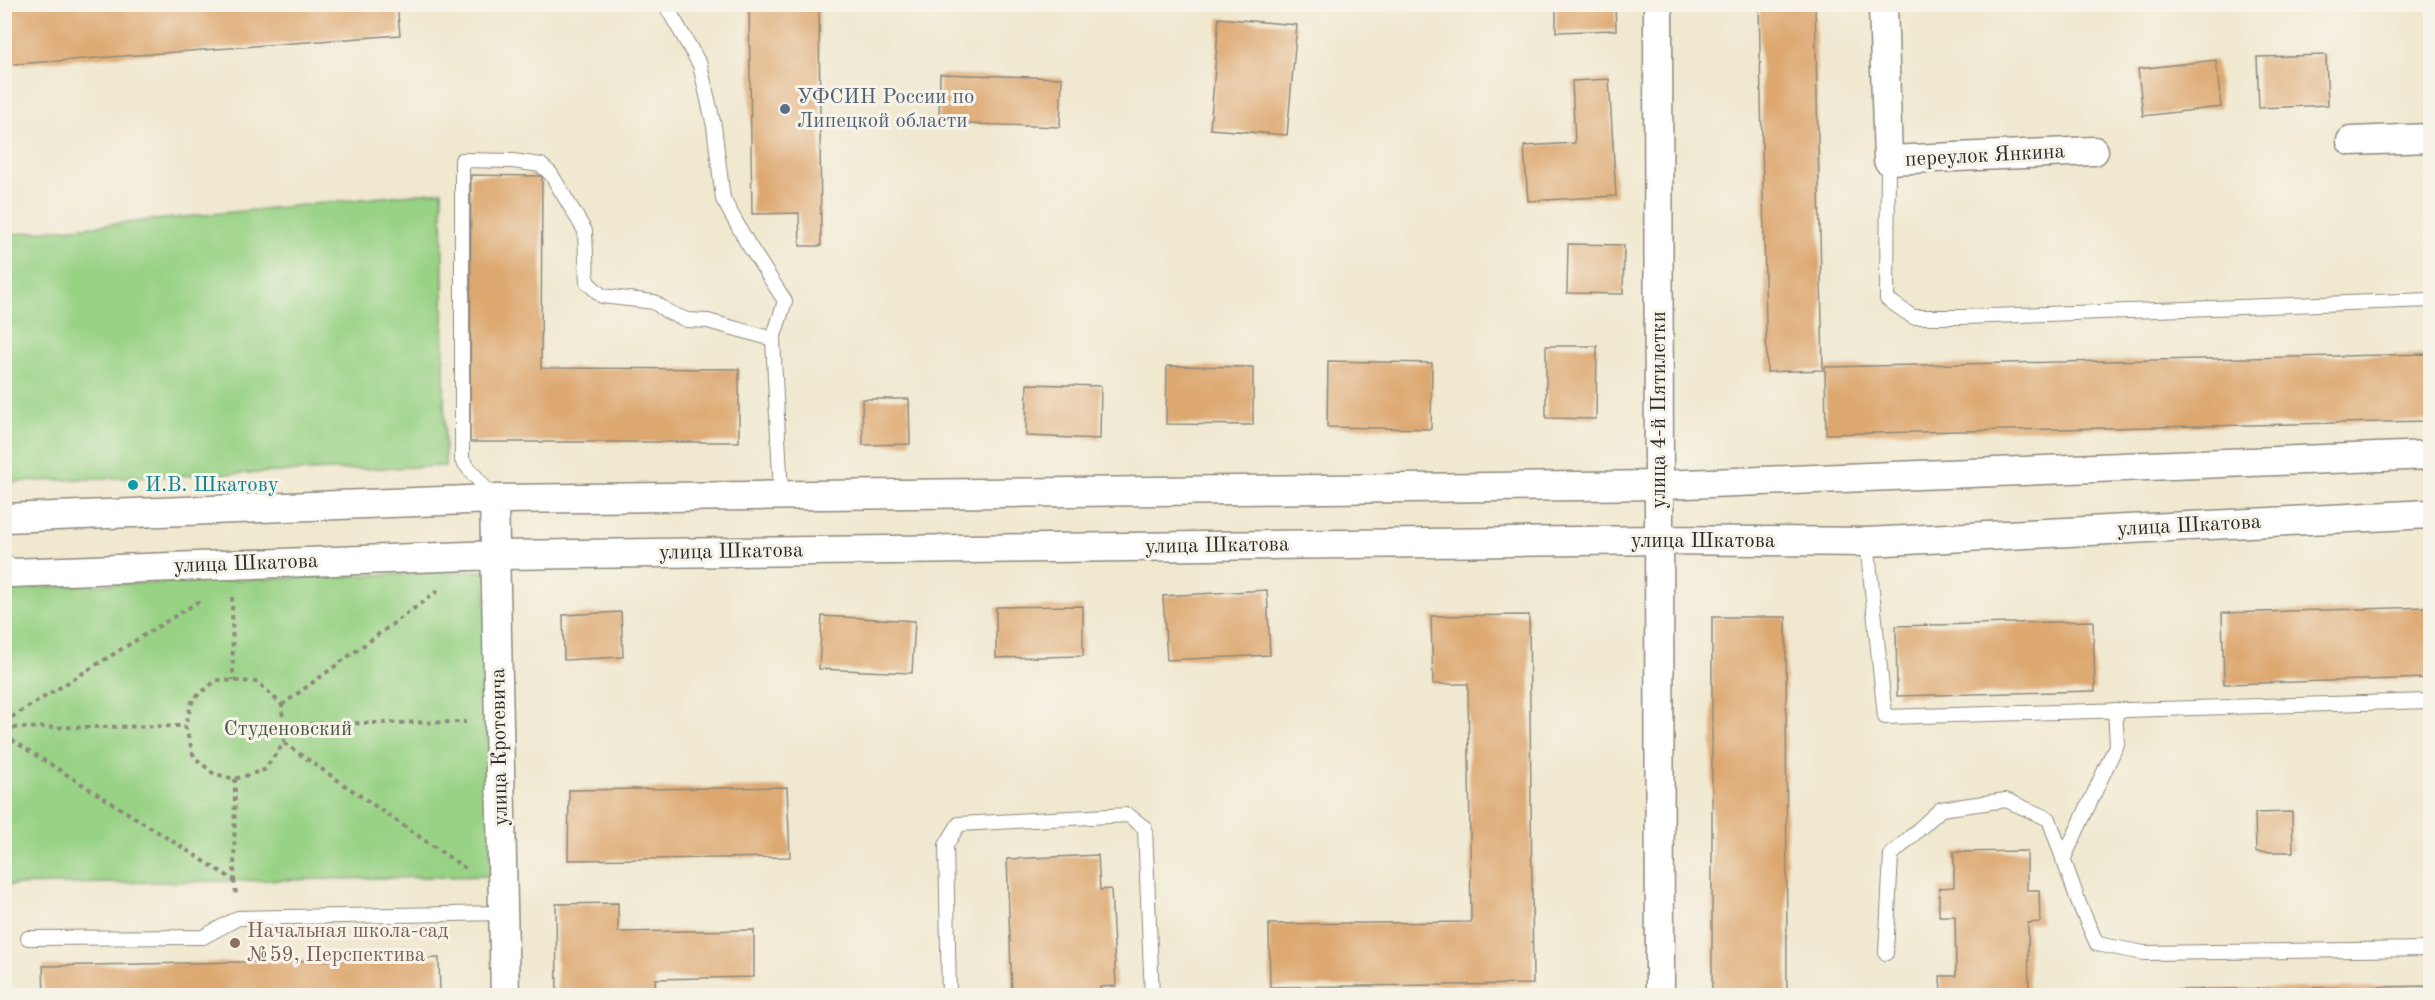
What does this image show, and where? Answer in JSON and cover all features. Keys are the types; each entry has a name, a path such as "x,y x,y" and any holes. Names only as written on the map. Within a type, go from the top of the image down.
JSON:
{"street":[{"name":"улица 4-й Пятилетки","path":"1658,4 1660,996"},
{"name":"переулок Янкина","path":"1883,4 1888,160 2094,151"},
{"path":"2351,141 2430,138"},
{"path":"4,518 494,499 1659,486 2430,455"},
{"name":"улица Кротевича","path":"494,499 505,996"},
{"name":"улица Шкатова","path":"4,570 11,573 495,555 1660,540 1867,542 2430,514"}],"lane":[{"path":"665,4 700,65 714,126 723,199 748,244 785,301 772,339 781,494"},
{"path":"494,499 462,460 462,160 513,161 541,165 551,174 585,231 587,282 602,297 654,302 687,320 708,321 772,339"},
{"path":"1888,160 1887,299 1913,317 2430,300"},
{"path":"1867,542 1884,717 2430,701"},
{"path":"2063,860 2117,744 2115,710"},
{"path":"1886,953 1890,855 1941,809 2006,800 2049,819 2080,906 2097,944 2144,953 2430,949"},
{"path":"949,996 946,845 959,824 1128,815 1145,828 1152,996"},
{"path":"28,938 203,937 238,918 504,914"}],"path":[{"path":"282,705 444,586"},
{"path":"232,591 233,680"},
{"path":"4,722 202,599"},
{"path":"217,680 233,680 258,681 282,705 284,744 264,770 235,779 214,774 194,757 185,726 194,699 217,680"},
{"path":"283,724 470,722"},
{"path":"4,728 185,726"},
{"path":"4,735 234,880 235,779"},
{"path":"284,744 477,876 504,914"}],"green space":[{"path":"442,191 445,466 5,482 5,235"},
{"name":"Студеновский","path":"485,571 491,876 5,885 4,588"}],"building":[{"path":"4,4 397,4 400,35 4,65"},
{"name":"УФСИН России по Липецкой области","path":"749,4 819,4 821,246 800,246 799,213 752,214"},
{"path":"1556,4 1615,4 1616,30 1556,32"},
{"path":"1759,4 1815,4 1823,370 1767,372"},
{"path":"1219,18 1297,25 1287,135 1210,129"},
{"path":"2326,55 2328,105 2259,108 2257,57"},
{"path":"2216,60 2221,107 2143,116 2138,69"},
{"path":"940,74 1062,78 1060,127 939,123"},
{"path":"1609,79 1616,196 1528,201 1524,146 1575,143 1572,81"},
{"path":"471,175 542,176 541,368 739,369 739,442 470,442"},
{"path":"1568,244 1624,245 1623,294 1567,293"},
{"path":"1546,346 1597,346 1596,419 1546,418"},
{"path":"2430,354 2430,421 1826,434 1825,367"},
{"path":"1328,361 1432,363 1431,429 1327,427"},
{"path":"1167,366 1253,367 1253,425 1166,424"},
{"path":"1027,384 1101,386 1100,439 1026,436"},
{"path":"862,399 909,399 910,444 863,445"},
{"path":"1267,590 1270,655 1167,660 1163,596"},
{"path":"1083,606 1083,656 996,658 996,607"},
{"path":"2430,607 2430,678 2224,684 2222,613"},
{"path":"621,612 623,657 564,660 563,615"},
{"path":"1529,615 1533,984 1270,987 1269,924 1471,922 1468,684 1433,684 1431,616"},
{"path":"822,616 915,621 912,673 819,669"},
{"path":"1712,617 1786,617 1787,996 1712,996"},
{"path":"2093,621 2095,691 1897,696 1896,626"},
{"path":"787,787 790,857 568,860 569,790"},
{"path":"2292,812 2293,852 2256,852 2255,813"},
{"path":"2027,851 2027,890 2039,890 2040,922 2028,923 2029,996 1930,996 1930,994 1941,993 1940,976 1956,976 1955,916 1939,916 1939,888 1954,887 1954,852"},
{"path":"1098,855 1100,890 1111,889 1116,986 1100,987 1100,996 1012,996 1007,859"},
{"path":"618,903 618,932 754,930 754,977 655,979 656,996 557,996 556,904"},
{"path":"439,958 440,996 44,996 43,966"},
{"path":"2430,986 2430,996 2032,996 2032,992"}],"place":[{"name":"УФСИН России по Липецкой области","path":"785,109"},
{"name":"И.В. Шкатову","path":"133,485"},
{"name":"Начальная школа-сад №59, Перспектива","path":"235,943"}]}
